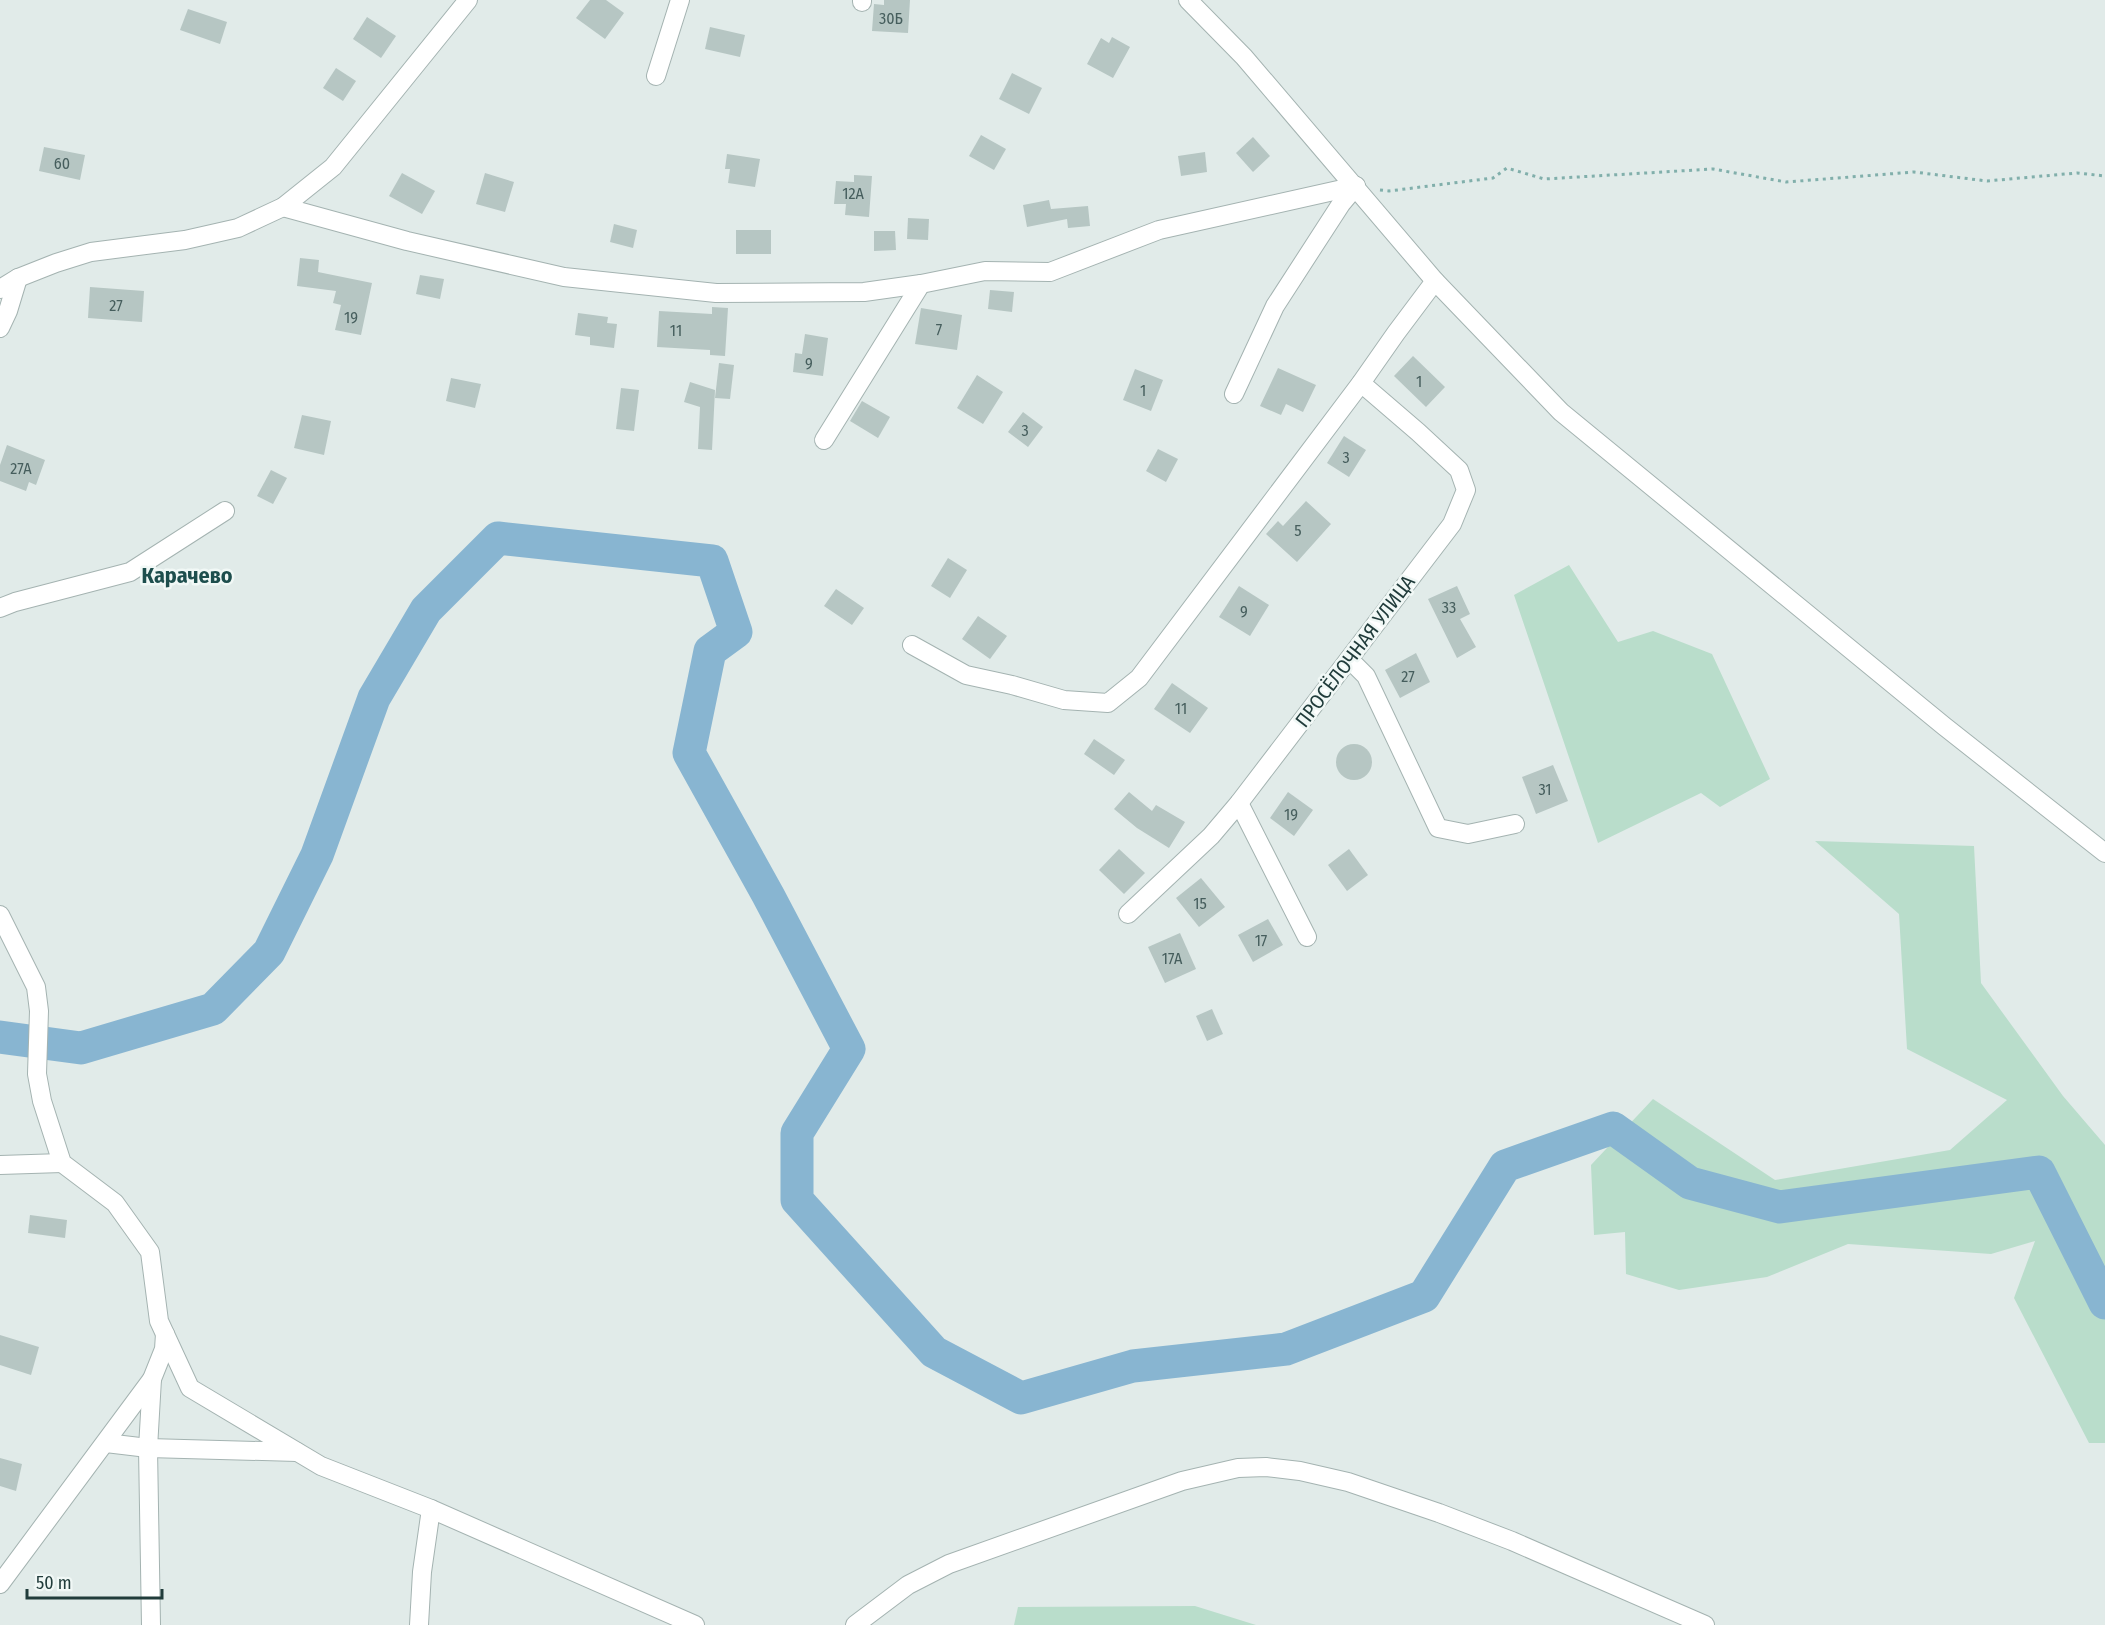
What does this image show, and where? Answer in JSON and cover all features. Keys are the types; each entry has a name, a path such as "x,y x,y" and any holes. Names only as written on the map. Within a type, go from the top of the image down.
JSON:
{"street":[{"path":"0,289 56,263 91,252 185,240 238,228 283,207 333,167 468,0"},
{"path":"656,76 680,0"},
{"path":"1188,0 1244,57 1435,281 1561,412 1944,726 2105,853"},
{"path":"283,207 406,241 564,277 716,292 864,292 921,284 984,271 1050,272 1159,230 1356,186"},
{"path":"1234,394 1275,306 1341,204 1356,186"},
{"path":"0,328 9,311 18,279"},
{"path":"912,645 966,675 1064,700 1108,703 1139,678 1435,281"},
{"path":"824,440 921,284"},
{"name":"ПРОСЁЛОЧНАЯ УЛИЦА","path":"1128,914 1211,837 1452,524 1466,490 1459,470 1361,383"},
{"path":"0,608 130,572 225,510"},
{"path":"1349,659 1366,676 1438,828 1468,834 1515,824"},
{"path":"1239,803 1307,937"},
{"path":"0,915 36,987 39,1011 36,1074 42,1101 62,1163 115,1203 150,1252 159,1321 190,1388 321,1466 431,1509 695,1625"},
{"path":"0,1165 62,1163"},
{"path":"0,1584 152,1379 164,1349 165,1334"},
{"path":"151,1625 148,1448 152,1379"},
{"path":"106,1443 148,1448 298,1452"},
{"path":"855,1625 908,1585 949,1564 1182,1481 1238,1468 1266,1467 1300,1471 1348,1482 1439,1513 1512,1541 1704,1625"},
{"path":"419,1625 422,1572 431,1509"}],"path":[{"path":"1356,186 1389,191 1493,178 1507,168 1544,179 1713,169 1786,182 1914,172 1986,181 2077,173 2105,176"}],"green space":[{"path":"1569,565 1618,642 1653,631 1712,654 1770,779 1720,807 1701,793 1598,843 1514,595"},
{"path":"1815,841 1974,846 1981,983 2063,1096 2105,1145 2105,1443 2089,1443 2014,1298 2035,1241 1991,1254 1848,1244 1767,1277 1679,1290 1626,1274 1625,1232 1594,1235 1591,1165 1653,1099 1775,1180 1950,1150 2007,1100 1907,1049 1899,914"},
{"path":"1195,1606 1256,1625 1014,1625 1018,1607"}],"building":[{"path":"590,0 606,0 624,13 605,39 576,18"},
{"path":"884,0 910,0 908,33 872,31 874,4 884,5"},
{"path":"188,9 227,22 220,44 180,30"},
{"path":"367,17 396,36 381,58 353,39"},
{"path":"710,27 745,35 740,57 705,49"},
{"path":"1112,37 1130,47 1113,78 1087,64 1101,38 1109,43"},
{"path":"336,68 356,81 343,101 323,88"},
{"path":"1012,73 1042,88 1029,114 999,99"},
{"path":"981,135 1006,149 994,170 969,156"},
{"path":"1253,137 1270,156 1253,172 1236,153"},
{"path":"44,147 85,155 80,180 39,171"},
{"path":"1205,152 1207,172 1181,176 1178,156"},
{"path":"727,154 760,159 755,187 728,183 730,169 725,169"},
{"path":"402,173 435,191 422,214 389,196"},
{"path":"485,173 514,182 505,212 476,204"},
{"path":"854,175 872,176 869,217 845,215 846,204 834,204 836,181 854,182"},
{"path":"1049,200 1051,209 1088,206 1090,226 1068,228 1067,219 1027,227 1023,205"},
{"path":"908,218 929,219 928,240 907,239"},
{"path":"614,224 637,230 633,248 610,242"},
{"path":"736,230 771,230 771,254 736,254"},
{"path":"874,231 895,231 896,250 874,251"},
{"path":"300,258 319,260 318,272 372,283 361,335 335,330 341,305 333,303 336,291 297,286"},
{"path":"420,275 444,279 440,299 416,294"},
{"path":"90,287 144,291 142,322 88,318"},
{"path":"990,290 1014,292 1012,312 988,309"},
{"path":"712,307 728,308 725,356 710,355 710,350 657,347 659,311 712,314"},
{"path":"921,308 962,315 957,350 915,344"},
{"path":"578,313 608,317 607,323 617,324 614,348 590,345 590,337 575,335"},
{"path":"805,334 828,338 823,376 793,372 795,353 802,354"},
{"path":"1413,356 1445,387 1426,407 1394,376"},
{"path":"719,363 734,365 730,399 715,398"},
{"path":"1278,368 1316,385 1303,412 1286,404 1281,415 1260,406"},
{"path":"1135,369 1163,380 1151,411 1123,400"},
{"path":"977,375 1003,392 983,424 957,408"},
{"path":"451,378 481,384 475,408 446,401"},
{"path":"690,382 715,390 712,450 698,449 700,407 684,402"},
{"path":"621,388 639,390 634,431 616,429"},
{"path":"862,401 890,417 878,438 850,421"},
{"path":"1023,412 1043,427 1028,447 1008,432"},
{"path":"302,415 331,421 324,455 294,448"},
{"path":"1344,436 1366,450 1349,477 1327,463"},
{"path":"7,445 45,460 36,485 29,482 26,491 0,481 0,465"},
{"path":"1158,449 1178,459 1166,482 1146,471"},
{"path":"271,470 287,478 273,504 257,496"},
{"path":"1306,501 1331,524 1297,562 1266,534 1278,521 1283,526"},
{"path":"948,558 967,570 950,598 931,586"},
{"path":"1239,586 1269,605 1250,636 1219,617"},
{"path":"1457,586 1470,614 1460,619 1476,647 1457,658 1428,599"},
{"path":"836,589 864,608 852,625 824,606"},
{"path":"978,616 1007,636 990,659 962,639"},
{"path":"1416,653 1430,682 1400,698 1385,670"},
{"path":"1172,683 1208,708 1190,733 1154,709"},
{"path":"1094,739 1125,760 1114,775 1084,754"},
{"path":"1354,744 1367,749 1372,762 1367,775 1354,780 1341,775 1336,762 1341,749"},
{"path":"1553,765 1568,801 1536,814 1522,777"},
{"path":"1129,792 1152,811 1156,805 1185,822 1169,848 1137,828 1114,809"},
{"path":"1288,792 1313,810 1294,836 1270,818"},
{"path":"1119,849 1145,873 1124,894 1099,870"},
{"path":"1349,849 1368,875 1347,891 1328,865"},
{"path":"1201,878 1225,907 1199,927 1176,898"},
{"path":"1268,919 1283,945 1253,962 1238,935"},
{"path":"1180,933 1196,969 1165,983 1148,947"},
{"path":"1212,1009 1223,1034 1207,1041 1196,1016"},
{"path":"30,1215 67,1220 65,1238 28,1233"},
{"path":"0,1335 39,1347 31,1375 0,1365"},
{"path":"0,1458 22,1464 16,1491 0,1486"}],"waterway":[{"path":"0,1037 81,1048 213,1009 269,952 317,855 374,698 426,610 498,538 712,561 736,632 710,651 689,753 768,895 849,1049 797,1133 797,1200 934,1352 1021,1398 1133,1366 1286,1349 1424,1296 1505,1166 1613,1128 1690,1183 1780,1207 2039,1172 2105,1303"}],"district":[{"name":"Карачево","path":"187,575"}]}
